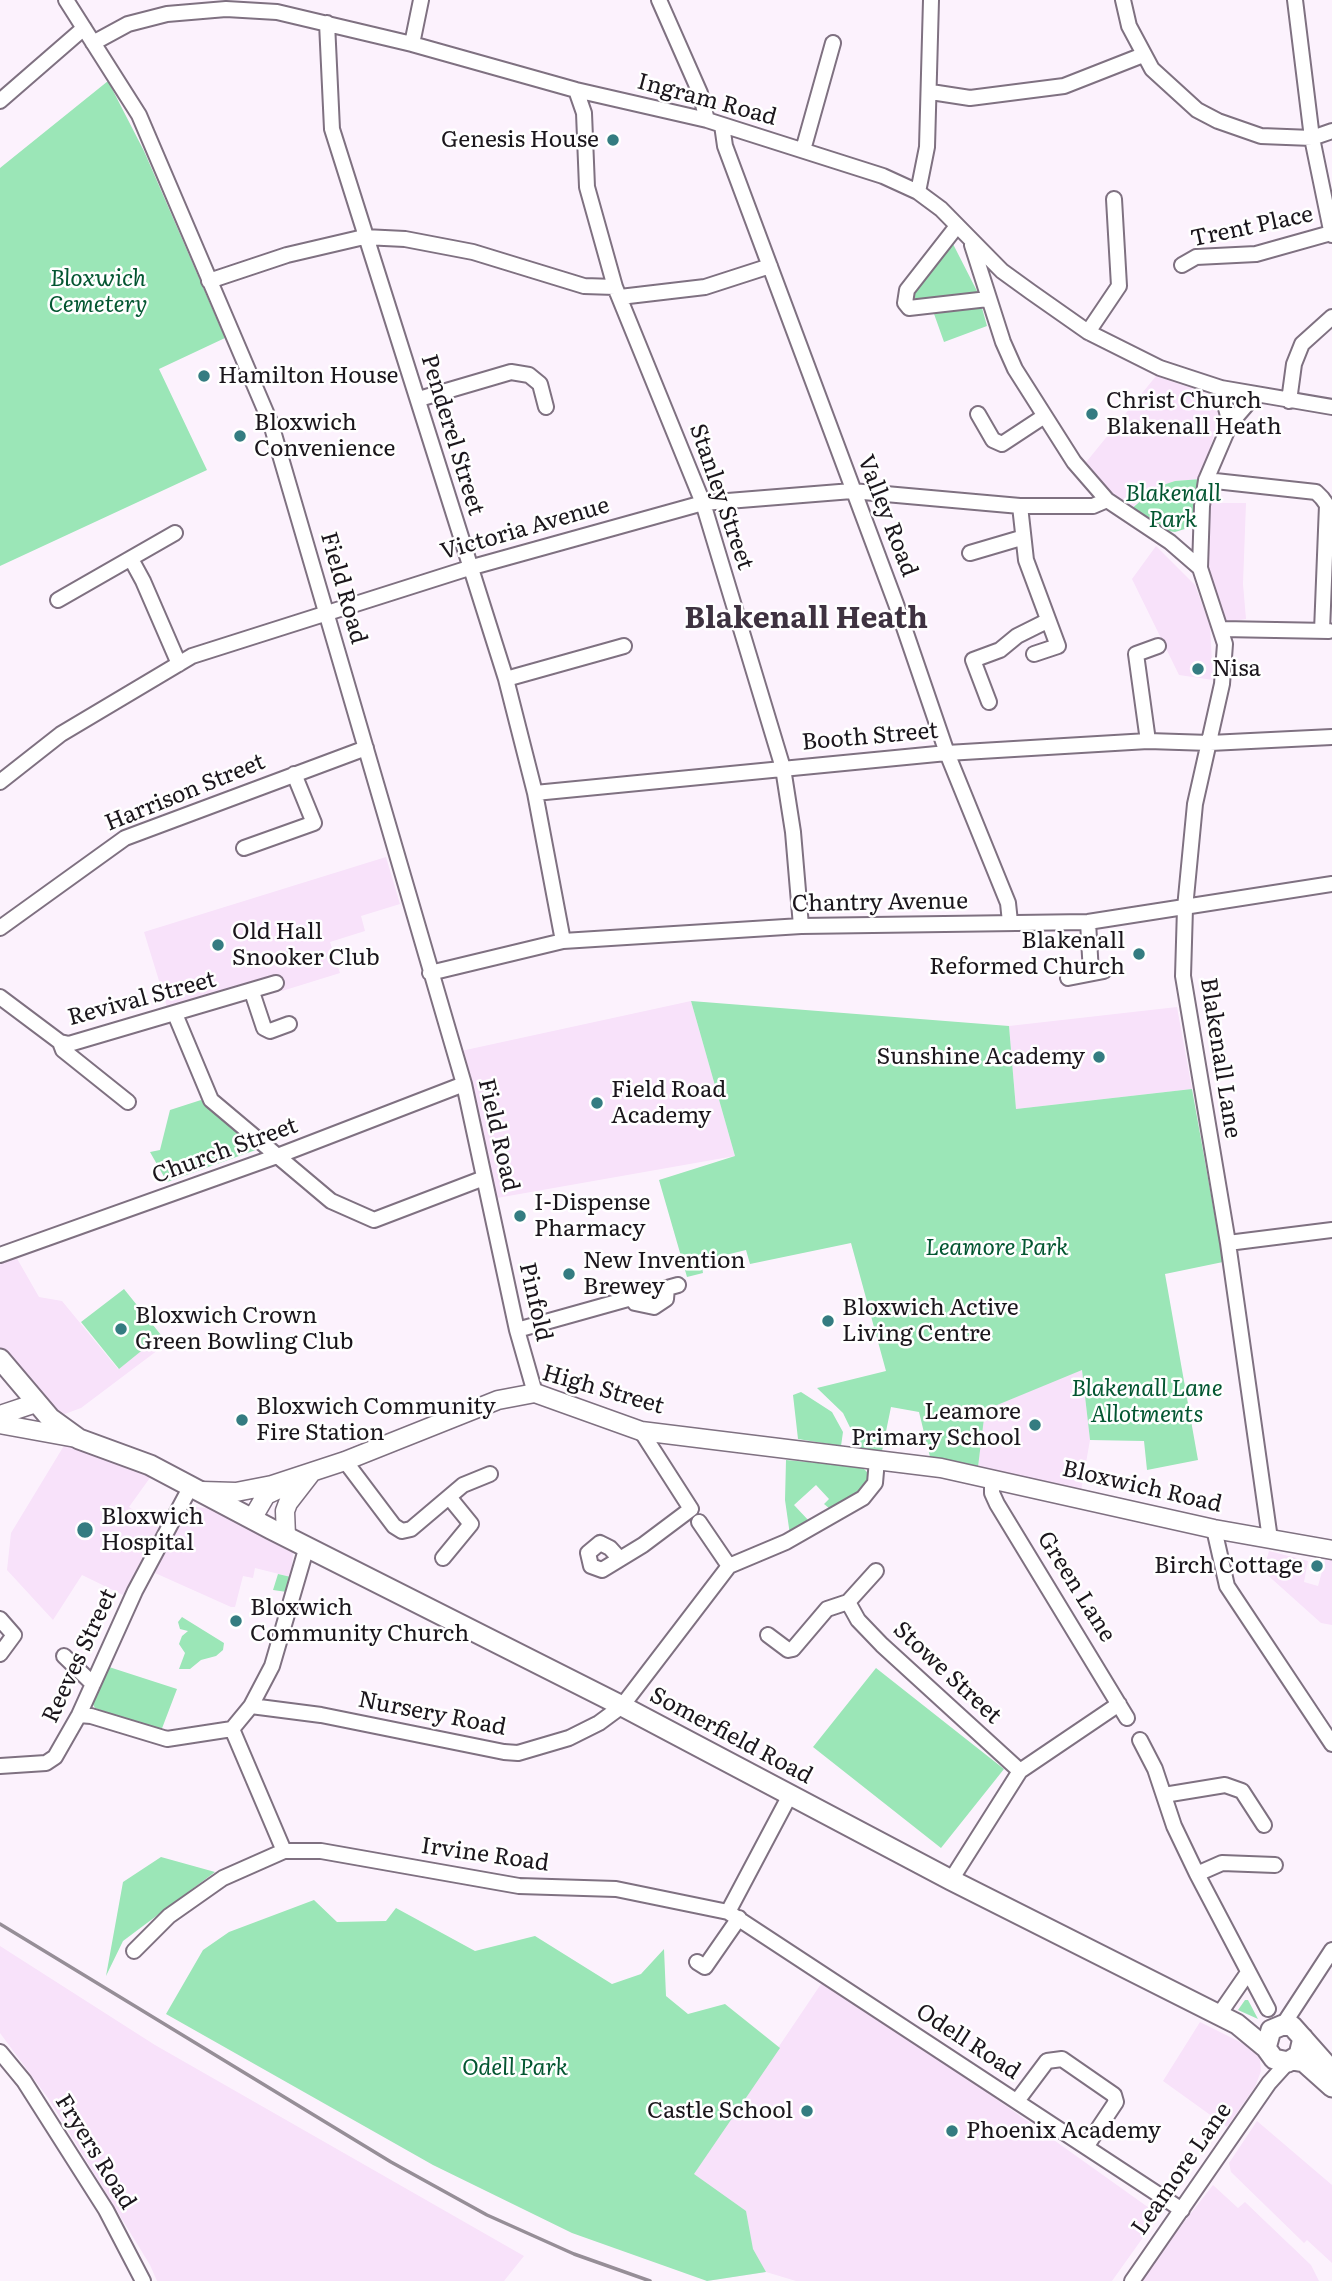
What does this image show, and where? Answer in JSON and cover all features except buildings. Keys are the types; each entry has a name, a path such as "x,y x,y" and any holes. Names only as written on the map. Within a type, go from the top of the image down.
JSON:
{"highway":[{"name":"High Street","path":"0,1359 50,1418 79,1439 150,1465 197,1489"},
{"name":"Somerfield Road","path":"197,1489 622,1706 951,1880 1227,2020 1284,2044"},
{"path":"1284,2044 1332,2071"},
{"path":"1284,2044 1332,2087"}],"main road":[{"name":"High Street","path":"197,1489 236,1492 312,1472 498,1399 535,1393 641,1431 941,1468"},
{"path":"0,1415 36,1403"},
{"path":"0,1424 79,1439"},
{"name":"Bloxwich Road","path":"941,1468 1214,1528 1332,1550"},
{"name":"High Street","path":"253,1519 266,1495 312,1472"},
{"path":"286,1536 285,1511 288,1503 312,1472"}],"street":[{"name":"Field Road","path":"66,0 139,115 271,424 464,1084 494,1221"},
{"path":"412,44 421,0"},
{"path":"659,0 700,93 707,120"},
{"path":"918,192 927,147 931,92 931,0"},
{"path":"1122,0 1129,26 1143,55 1174,91 1218,121 1261,136 1312,138 1332,131"},
{"path":"1295,0 1312,138 1331,234"},
{"name":"Ingram Road","path":"93,43 100,37 141,21 225,4 327,23 576,90 707,120 883,176 918,192 1002,271 1088,332 1160,368 1221,388 1332,407"},
{"name":"Penderel Street","path":"327,23 332,129 506,679 535,793 563,941"},
{"path":"0,101 84,28"},
{"path":"803,150 833,43"},
{"path":"931,92 970,97 1065,86 1143,55"},
{"name":"Stanley Street","path":"576,90 584,113 587,187 617,292 704,503 783,768 793,832 801,926"},
{"name":"Valley Road","path":"722,125 725,146 896,604 947,753 1008,903 1010,922"},
{"path":"1088,332 1119,286 1108,218 1114,199"},
{"path":"957,226 907,290 905,303 909,308 987,295 1002,271"},
{"name":"Trent Place","path":"1182,265 1196,257 1256,254 1331,234"},
{"path":"209,281 286,255 364,237 405,239 474,252 583,286 617,292 705,287 771,266"},
{"path":"972,243 987,295 1015,369 1074,462 1107,500 1190,556 1200,568"},
{"path":"1289,401 1294,364 1302,344 1332,317"},
{"path":"419,399 511,372 529,375 540,384 546,407"},
{"path":"1221,388 1230,424"},
{"name":"Blakenall Lane","path":"1255,395 1230,424 1206,480 1200,525 1200,568 1222,629 1224,644 1222,684 1195,804 1185,908 1183,976 1228,1243 1270,1539"},
{"path":"978,414 1001,451 1043,417"},
{"path":"1206,480 1316,492 1327,505 1327,631 1222,629"},
{"name":"Victoria Avenue","path":"0,782 61,734 179,664 223,644 469,568 704,503 852,491 1020,506 1093,506 1107,500"},
{"path":"1020,506 1021,538 1058,646 1034,654"},
{"path":"1160,536 1179,539 1190,536 1200,525"},
{"path":"58,600 116,564 131,559 174,533"},
{"path":"970,553 1021,538"},
{"path":"131,559 179,664"},
{"path":"989,702 973,660 1000,650 1017,636 1048,621"},
{"path":"506,679 624,646"},
{"path":"1149,741 1136,654 1158,646"},
{"name":"Booth Street","path":"535,793 947,753 1149,741 1210,743 1332,737"},
{"name":"Harrison Street","path":"0,928 125,838 366,748"},
{"path":"244,848 314,823 294,774"},
{"name":"Chantry Avenue","path":"430,974 563,941 801,926 1088,922 1332,884"},
{"path":"1068,978 1098,972 1088,922"},
{"name":"Revival Street","path":"60,1042 79,1042 276,983"},
{"path":"252,992 264,1028 270,1031 289,1024"},
{"name":"Revival Street","path":"0,997 60,1042 63,1050 128,1102"},
{"path":"175,1014 211,1100 331,1201 374,1220 484,1178"},
{"name":"Church Street","path":"0,1255 280,1156 464,1084"},
{"name":"Pinfold","path":"494,1221 517,1330 535,1393"},
{"path":"1228,1243 1332,1230"},
{"path":"517,1330 672,1286"},
{"path":"641,1431 729,1566"},
{"name":"Nursery Road","path":"251,1706 321,1715 517,1753 569,1738 599,1723 622,1706 729,1566 786,1542 863,1498 875,1483 877,1460"},
{"path":"345,1461 398,1529 411,1529 469,1481 490,1474"},
{"name":"Green Lane","path":"992,1479 996,1504 1127,1718"},
{"name":"Reeves Street","path":"0,1766 52,1760 79,1715 135,1591 197,1489"},
{"path":"443,1558 471,1524 449,1497"},
{"path":"620,1559 695,1515"},
{"path":"1214,1528 1227,1586 1332,1744"},
{"path":"79,1715 91,1716 167,1739 232,1729 251,1706 272,1666 307,1546"},
{"path":"768,1636 788,1650 793,1649 827,1609 848,1602 876,1571"},
{"name":"Stowe Street","path":"848,1602 858,1620 882,1645 1020,1771"},
{"path":"0,1619 14,1635 0,1654"},
{"path":"64,1656 93,1684"},
{"path":"951,1880 1020,1771 1118,1704"},
{"path":"232,1729 284,1851"},
{"path":"1140,1740 1196,1874 1268,2009"},
{"path":"1164,1795 1225,1785 1242,1791 1264,1825"},
{"path":"706,1967 790,1794"},
{"name":"Irvine Road","path":"134,1951 170,1916 223,1878 284,1851 321,1851 519,1886 616,1889 733,1915"},
{"path":"1196,1874 1222,1863 1275,1866"},
{"name":"Odell Road","path":"733,1915 1182,2210"},
{"name":"Leamore Lane","path":"1132,2281 1269,2082 1303,1994 1332,1950"},
{"path":"1227,2020 1247,1974"},
{"name":"Fryers Road","path":"0,2052 24,2081 100,2200 143,2281"},
{"path":"1017,2101 1047,2061 1062,2059 1114,2095 1116,2102 1086,2147"}],"shaded area":[{"path":"1156,376 1206,393 1222,407 1201,479 1175,481 1146,494 1130,510 1111,496 1083,466"},
{"path":"1209,503 1246,503 1243,584 1246,619 1226,622 1218,604 1207,565"},
{"path":"1156,546 1195,585 1210,626 1213,680 1179,675 1132,579"},
{"path":"386,857 400,904 361,916 365,931 330,942 340,973 282,991 277,976 168,1010 144,932"},
{"name":"Field Road Academy","path":"691,1001 735,1156 497,1198 461,1051"},
{"name":"Sunshine Academy","path":"1177,1007 1192,1089 1016,1109 1009,1026"},
{"path":"15,1255 39,1297 62,1301 118,1369 161,1335 158,1350 81,1408 62,1415 50,1408 0,1350 0,1260"},
{"name":"Leamore Primary School","path":"1082,1369 1090,1440 1081,1491 978,1467 984,1410"},
{"name":"Bloxwich Hospital","path":"68,1439 152,1475 129,1507 159,1527 123,1595 82,1575 53,1620 7,1570 11,1533"},
{"path":"194,1507 209,1508 290,1547 293,1553 291,1577 255,1568 253,1578 243,1576 235,1607 231,1607 155,1573 173,1536"},
{"path":"1269,1551 1308,1561 1304,1582 1318,1586 1326,1557 1332,1559 1332,1625 1321,1623 1263,1571"},
{"path":"0,1946 155,2045 524,2256 504,2281 157,2281 150,2265 48,2098 0,2033"},
{"name":"Phoenix Academy","path":"823,1981 922,2046 1159,2215 1112,2281 796,2281 766,2272 707,2281 658,2226"},
{"path":"1200,2022 1248,2046 1260,2059 1261,2071 1255,2087 1227,2127 1163,2081"},
{"path":"1257,2121 1332,2185 1332,2263 1307,2240 1304,2243 1231,2172 1229,2163"},
{"path":"1213,2185 1238,2208 1245,2202 1311,2265 1319,2281 1138,2281"}],"green space":[{"name":"Bloxwich Cemetery","path":"108,81 144,151 225,338 159,369 207,470 0,566 0,168"},
{"path":"953,244 979,295 913,303 911,292 947,245"},
{"path":"977,305 982,308 987,326 944,342 933,311"},
{"name":"Blakenall Park","path":"1201,479 1197,519 1188,528 1175,532 1162,530 1130,510 1157,487 1175,481"},
{"name":"Leamore Park","path":"691,1001 1009,1026 1016,1109 1192,1089 1223,1262 1165,1274 1198,1460 1147,1470 1144,1441 1090,1440 1082,1370 985,1410 978,1467 930,1457 919,1412 891,1407 882,1451 860,1448 843,1413 817,1388 886,1371 851,1243 750,1264 746,1250 701,1261 703,1273 687,1277 659,1180 735,1156"},
{"path":"201,1100 264,1147 167,1182 150,1152 160,1150 170,1110"},
{"name":"Bloxwich Crown Green Bowling Club","path":"124,1289 161,1335 119,1369 81,1322"},
{"path":"801,1392 832,1412 843,1432 841,1446 798,1439 793,1395"},
{"path":"786,1460 862,1467 868,1473 867,1483 857,1494 830,1509 824,1504 829,1499 816,1485 794,1505 810,1522 790,1535 785,1500"},
{"path":"278,1574 291,1577 287,1592 273,1590"},
{"path":"182,1617 224,1643 223,1650 216,1656 201,1660 190,1669 179,1669 185,1653 179,1644 188,1631 180,1629 178,1622"},
{"path":"109,1667 177,1689 161,1731 95,1708 91,1701"},
{"path":"876,1668 1004,1769 941,1848 813,1747"},
{"path":"161,1857 215,1872 123,1941 106,1976 123,1882"},
{"name":"Odell Park","path":"314,1900 337,1922 386,1921 396,1908 475,1951 535,1936 612,1984 641,1974 664,1949 666,1996 688,2014 725,2004 780,2048 694,2174 746,2211 753,2249 766,2272 707,2281 572,2233 433,2165 166,2014 203,1950 229,1932"},
{"path":"1245,2000 1248,2000 1258,2019 1238,2010"}],"railway":[{"path":"0,1924 391,2162 487,2215 574,2254 650,2281"}],"place":[{"name":"Genesis House","path":"613,140"},
{"name":"Hamilton House","path":"204,376"},
{"name":"Christ Church Blakenall Heath","path":"1092,414"},
{"name":"Bloxwich Convenience","path":"240,436"},
{"name":"Nisa","path":"1198,669"},
{"name":"Old Hall Snooker Club","path":"218,945"},
{"name":"Blakenall Reformed Church","path":"1139,954"},
{"name":"Sunshine Academy","path":"1099,1057"},
{"name":"Field Road Academy","path":"597,1103"},
{"name":"I-Dispense Pharmacy","path":"520,1216"},
{"name":"New Invention Brewey","path":"569,1274"},
{"name":"Bloxwich Active Living Centre","path":"828,1321"},
{"name":"Bloxwich Crown Green Bowling Club","path":"121,1329"},
{"name":"Bloxwich Community Fire Station","path":"242,1420"},
{"name":"Leamore Primary School","path":"1035,1425"},
{"name":"Bloxwich Hospital","path":"85,1530"},
{"name":"Birch Cottage","path":"1317,1566"},
{"name":"Bloxwich Community Church","path":"236,1621"},
{"name":"Castle School","path":"807,2111"},
{"name":"Phoenix Academy","path":"952,2131"}],"district":[{"name":"Blakenall Heath","path":"806,619"}],"park label":[{"name":"Blakenall Lane Allotments","path":"1147,1402"}]}
